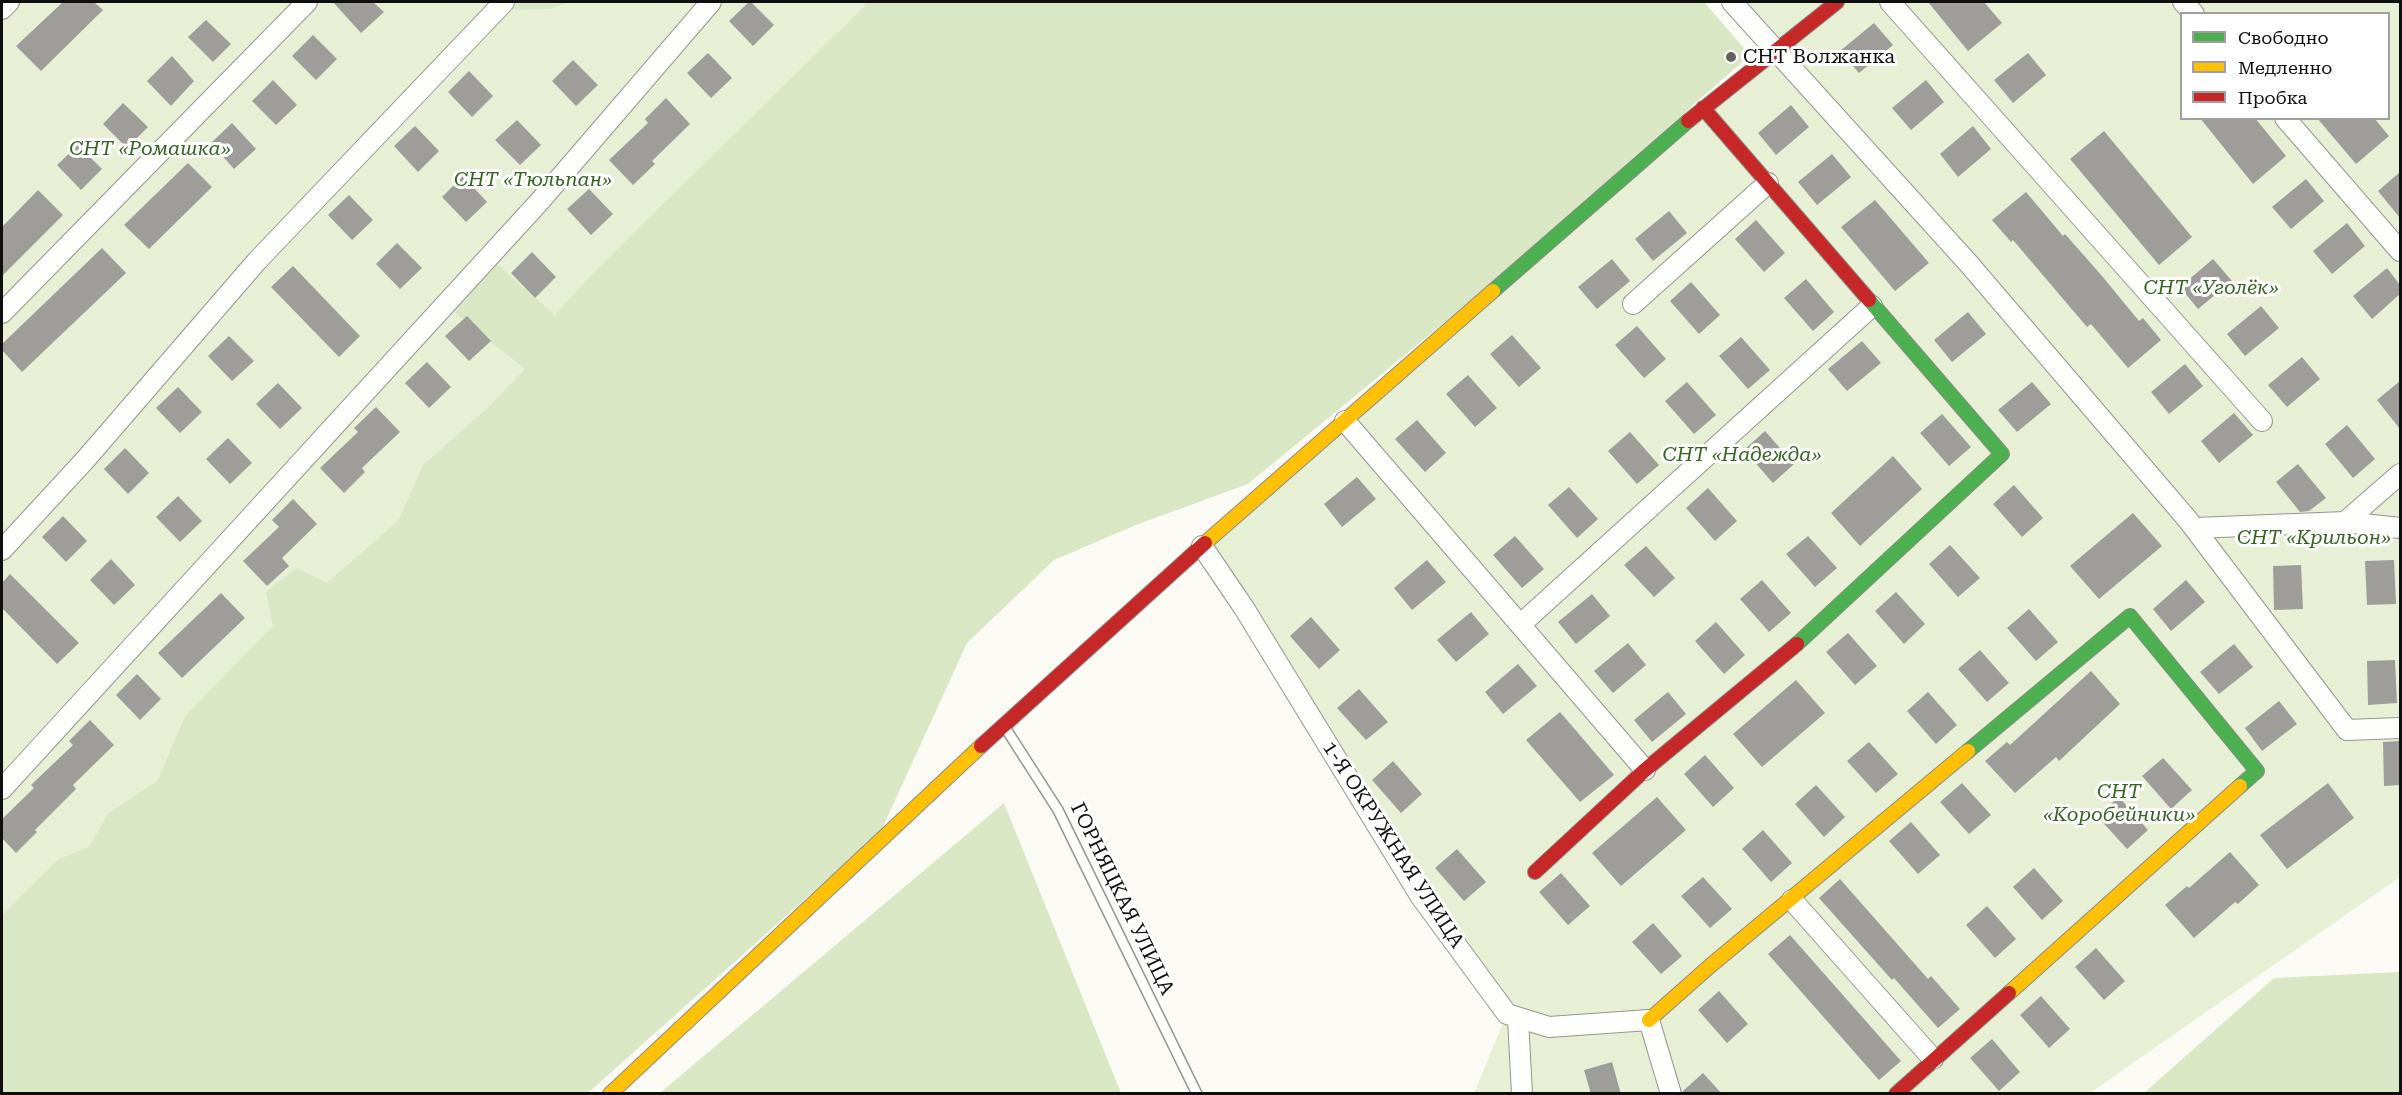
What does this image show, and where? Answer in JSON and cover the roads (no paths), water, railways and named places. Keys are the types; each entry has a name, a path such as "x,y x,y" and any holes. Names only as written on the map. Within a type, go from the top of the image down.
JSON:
{"street":[{"path":"2,9 9,2"},
{"path":"2,313 307,2"},
{"path":"2,550 85,459 257,261 504,2"},
{"path":"2,789 540,201 711,2"},
{"path":"1732,2 1970,264 2195,528 2347,730 2400,728"},
{"path":"610,1094 1004,726 1202,546 1703,108 1837,2"},
{"path":"1890,2 2262,421"},
{"path":"1535,872 1645,770 1789,651 2002,454 1703,108"},
{"path":"2287,120 2400,251"},
{"path":"1633,304 1768,183"},
{"path":"1521,624 1872,306"},
{"path":"1345,421 1645,770"},
{"path":"2344,522 2400,474"},
{"path":"2195,528 2344,522 2400,528"},
{"name":"1-Я ОКРУЖНАЯ УЛИЦА","path":"1202,546 1244,608 1421,897 1507,1014 1549,1027 1649,1020"},
{"path":"1671,1094 1649,1020 1710,966 2130,616 2256,771 1896,1094"},
{"path":"1792,900 1933,1059"},
{"path":"1518,1018 1522,1094"}],"lane":[{"name":"ГОРНЯЦКАЯ УЛИЦА","path":"1004,726 1058,810 1197,1094"}],"place":[{"name":"СНТ Волжанка","path":"1731,57"}],"park label":[{"name":"СНТ «Ромашка»","path":"150,149"},
{"name":"СНТ «Тюльпан»","path":"533,180"},
{"name":"СНТ «Уголёк»","path":"2211,288"},
{"name":"СНТ «Надежда»","path":"1742,455"},
{"name":"СНТ «Крильон»","path":"2314,538"},
{"name":"СНТ «Коробейники»","path":"2119,804"}]}
